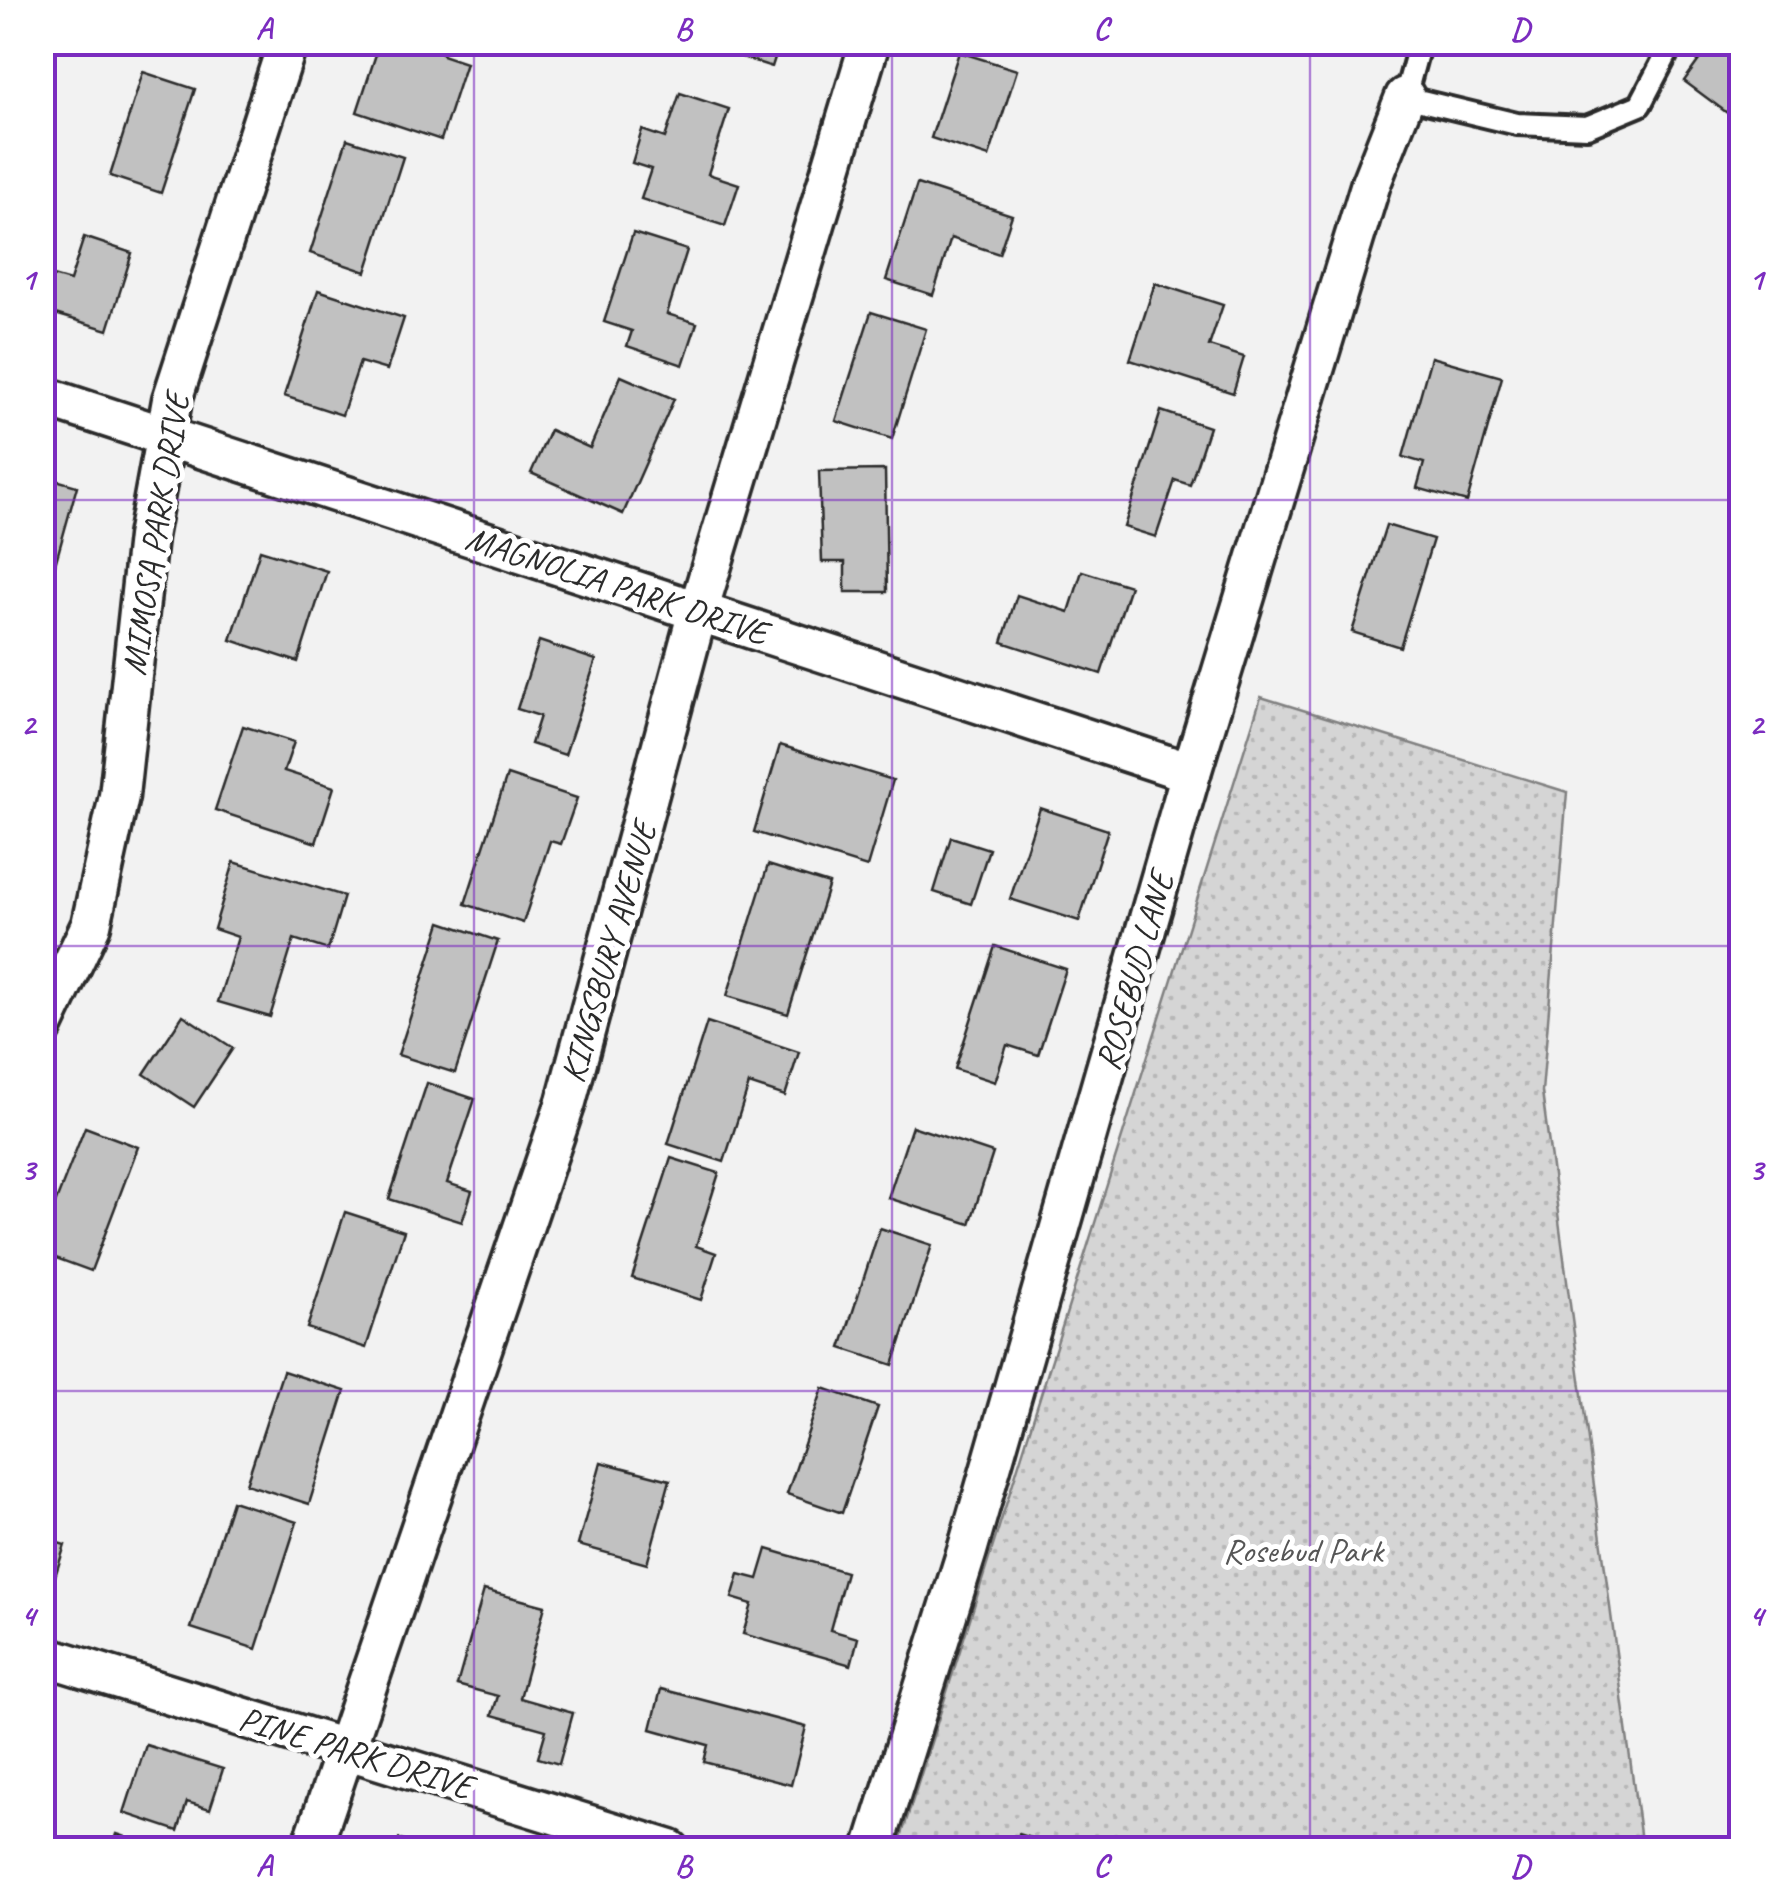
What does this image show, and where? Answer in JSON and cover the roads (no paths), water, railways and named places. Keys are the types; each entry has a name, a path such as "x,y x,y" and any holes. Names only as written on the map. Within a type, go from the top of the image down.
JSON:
{"street":[{"name":"MIMOSA PARK DRIVE","path":"42,1028 91,925 119,796 147,537 172,400 288,42"},
{"name":"KINGSBURY AVENUE","path":"311,1850 566,1102 698,611 870,42"},
{"name":"ROSEBUD LANE","path":"873,1850 967,1551 1191,773 1371,184 1405,96"},
{"name":"MAGNOLIA PARK DRIVE","path":"42,396 1191,773"},
{"name":"PINE PARK DRIVE","path":"42,1655 670,1850"}],"lane":[{"path":"1420,42 1405,96 1517,124 1587,127 1640,106 1673,42"}],"park label":[{"name":"Rosebud Park","path":"1303,1550"}]}
